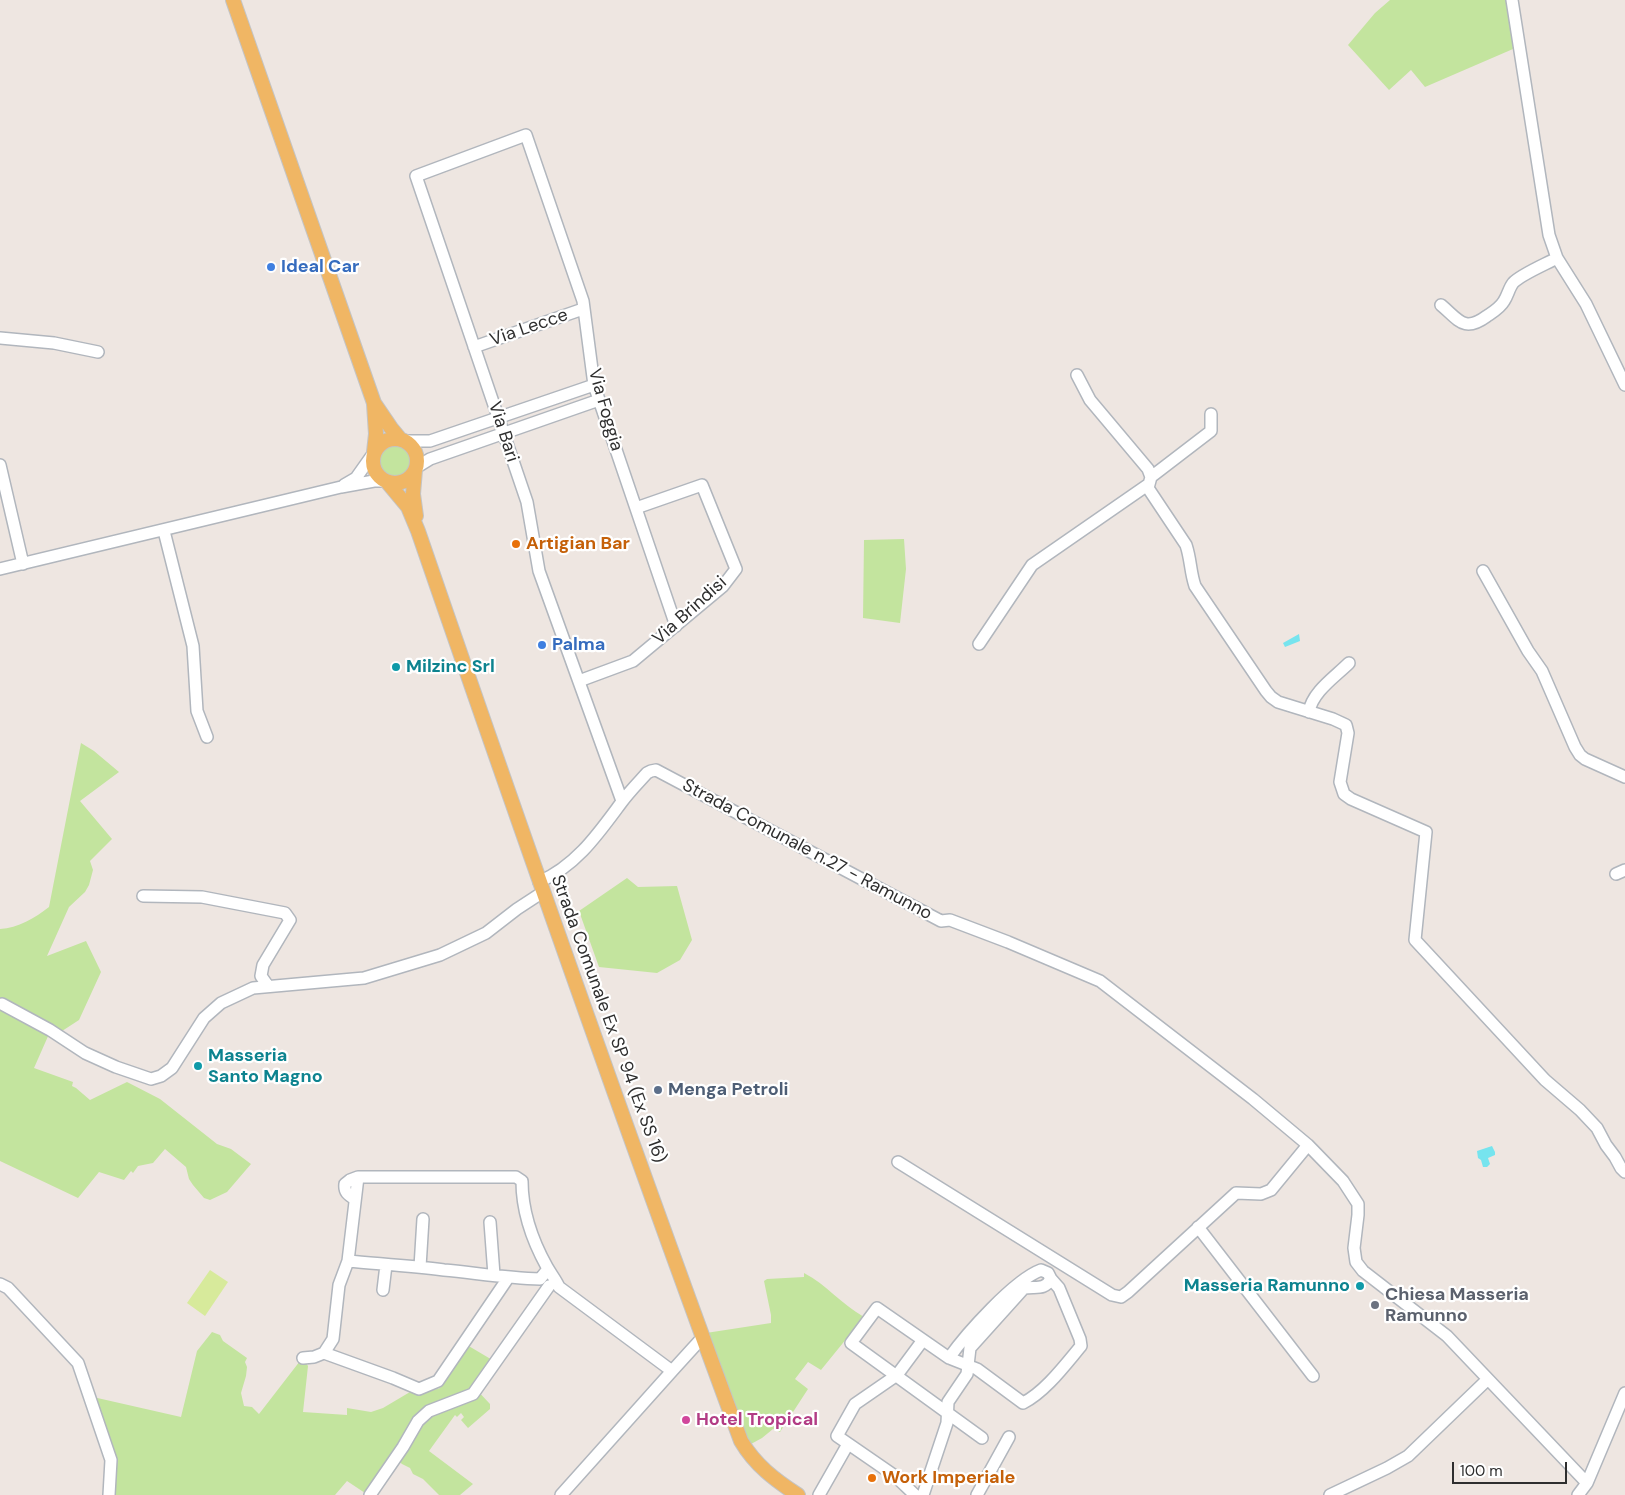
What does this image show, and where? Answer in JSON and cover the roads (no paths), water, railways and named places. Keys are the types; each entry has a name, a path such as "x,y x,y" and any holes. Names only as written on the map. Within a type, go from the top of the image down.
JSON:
{"main road":[{"path":"233,0 374,403 391,428 415,452 417,459 416,468 407,480 401,483 386,482 374,470 372,462 376,434 374,403"},
{"path":"373,454 382,443 394,439 403,440"},
{"name":"Strada Comunale Ex SP 94 (Ex SS 16)","path":"416,468 413,494 418,531"},
{"name":"Strada Comunale Ex SP 94 (Ex SS 16)","path":"386,482 408,507 418,531 541,887 611,1079 666,1239 741,1441 750,1456 763,1470 798,1495"}],"street":[{"path":"1512,0 1549,235 1557,258 1586,304 1625,385"},
{"name":"Via Foggia","path":"526,135 584,309 594,385 676,626"},
{"name":"Via Bari","path":"526,135 416,176 527,502 539,571 622,801"},
{"path":"1441,305 1462,323 1468,325 1477,323 1504,302 1512,284 1518,279 1557,258"},
{"name":"Via Lecce","path":"474,347 584,309"},
{"path":"0,338 54,343 98,352"},
{"path":"1077,375 1090,400 1148,468 1150,481 1148,488 1186,545 1190,555 1191,574 1195,586 1266,692 1278,702 1346,725 1348,733 1340,782 1344,794 1351,799 1426,832 1415,940 1545,1080 1580,1110 1597,1128 1606,1145 1625,1172"},
{"path":"403,440 430,441 594,385"},
{"path":"416,468 430,459 599,400"},
{"path":"980,644 1032,565 1150,481 1211,431 1211,414"},
{"path":"341,487 356,478 373,454"},
{"path":"0,465 23,564"},
{"path":"0,570 341,487 374,481 386,482"},
{"name":"Via Brindisi","path":"579,681 633,661 723,586 736,569 702,485 636,508"},
{"path":"164,531 192,646 197,711 207,737"},
{"path":"1483,571 1518,635 1542,671 1575,748 1580,755 1625,777"},
{"path":"1309,712 1310,703 1316,695 1349,663"},
{"name":"Strada Comunale n.27 - Ramunno","path":"622,801 647,774 656,770 941,921 950,920 966,926 1100,981 1253,1099 1308,1145 1343,1181 1358,1204 1354,1248 1356,1262 1363,1271 1447,1336 1588,1483"},
{"path":"2,1004 50,1030 85,1053 116,1067 151,1079 161,1076 172,1068 204,1018 221,1003 253,988 364,978 440,955 486,933 579,856 608,822 622,801"},
{"path":"143,896 202,897 285,913 290,920 263,966 261,976 268,986"},
{"path":"898,1162 1112,1295 1120,1297 1128,1292 1236,1192 1261,1194 1271,1190 1308,1145"},
{"path":"324,1354 333,1340 339,1284 348,1261 358,1177 516,1177 522,1181 522,1199 529,1228 548,1269 555,1278 554,1286 473,1394 429,1411 418,1421 370,1495"},
{"path":"420,1267 423,1219"},
{"path":"490,1222 494,1275"},
{"path":"1198,1228 1313,1376"},
{"path":"348,1261 420,1267 508,1278 540,1279 554,1286 672,1371"},
{"path":"383,1290 386,1265"},
{"path":"540,1279 548,1269"},
{"path":"949,1358 961,1342 1011,1290 1034,1273 1041,1270 1048,1273 1059,1288 1080,1339 1081,1346 1052,1379 1029,1400 1023,1403 977,1369 949,1358 877,1308 851,1343 982,1438"},
{"path":"303,1358 324,1354 419,1389 438,1381 508,1278"},
{"path":"923,1495 947,1423 946,1411 948,1402 967,1374 970,1348 1024,1288 1042,1288 1051,1279"},
{"path":"0,1284 8,1288 78,1363 111,1460 109,1495"},
{"path":"561,1495 702,1338"},
{"path":"915,1495 895,1476 837,1436 855,1404 897,1375 923,1340"},
{"path":"1330,1495 1408,1456 1488,1379"},
{"path":"1578,1495 1588,1483 1625,1393"},
{"path":"978,1495 1009,1437"},
{"path":"819,1495 848,1444"}],"water":[{"path":"1299,634 1300,641 1285,647 1283,643"},
{"path":"1492,1146 1495,1155 1488,1158 1490,1164 1487,1167 1483,1167 1481,1160 1478,1158 1477,1151"}],"place":[{"name":"Ideal Car","path":"271,267"},
{"name":"Artigian Bar","path":"516,544"},
{"name":"Palma","path":"542,645"},
{"name":"Milzinc Srl","path":"396,667"},
{"name":"Masseria Santo Magno","path":"198,1066"},
{"name":"Menga Petroli","path":"658,1090"},
{"name":"Masseria Ramunno","path":"1360,1286"},
{"name":"Chiesa Masseria Ramunno","path":"1375,1305"},
{"name":"Hotel Tropical","path":"686,1420"},
{"name":"Work Imperiale","path":"872,1478"}]}
